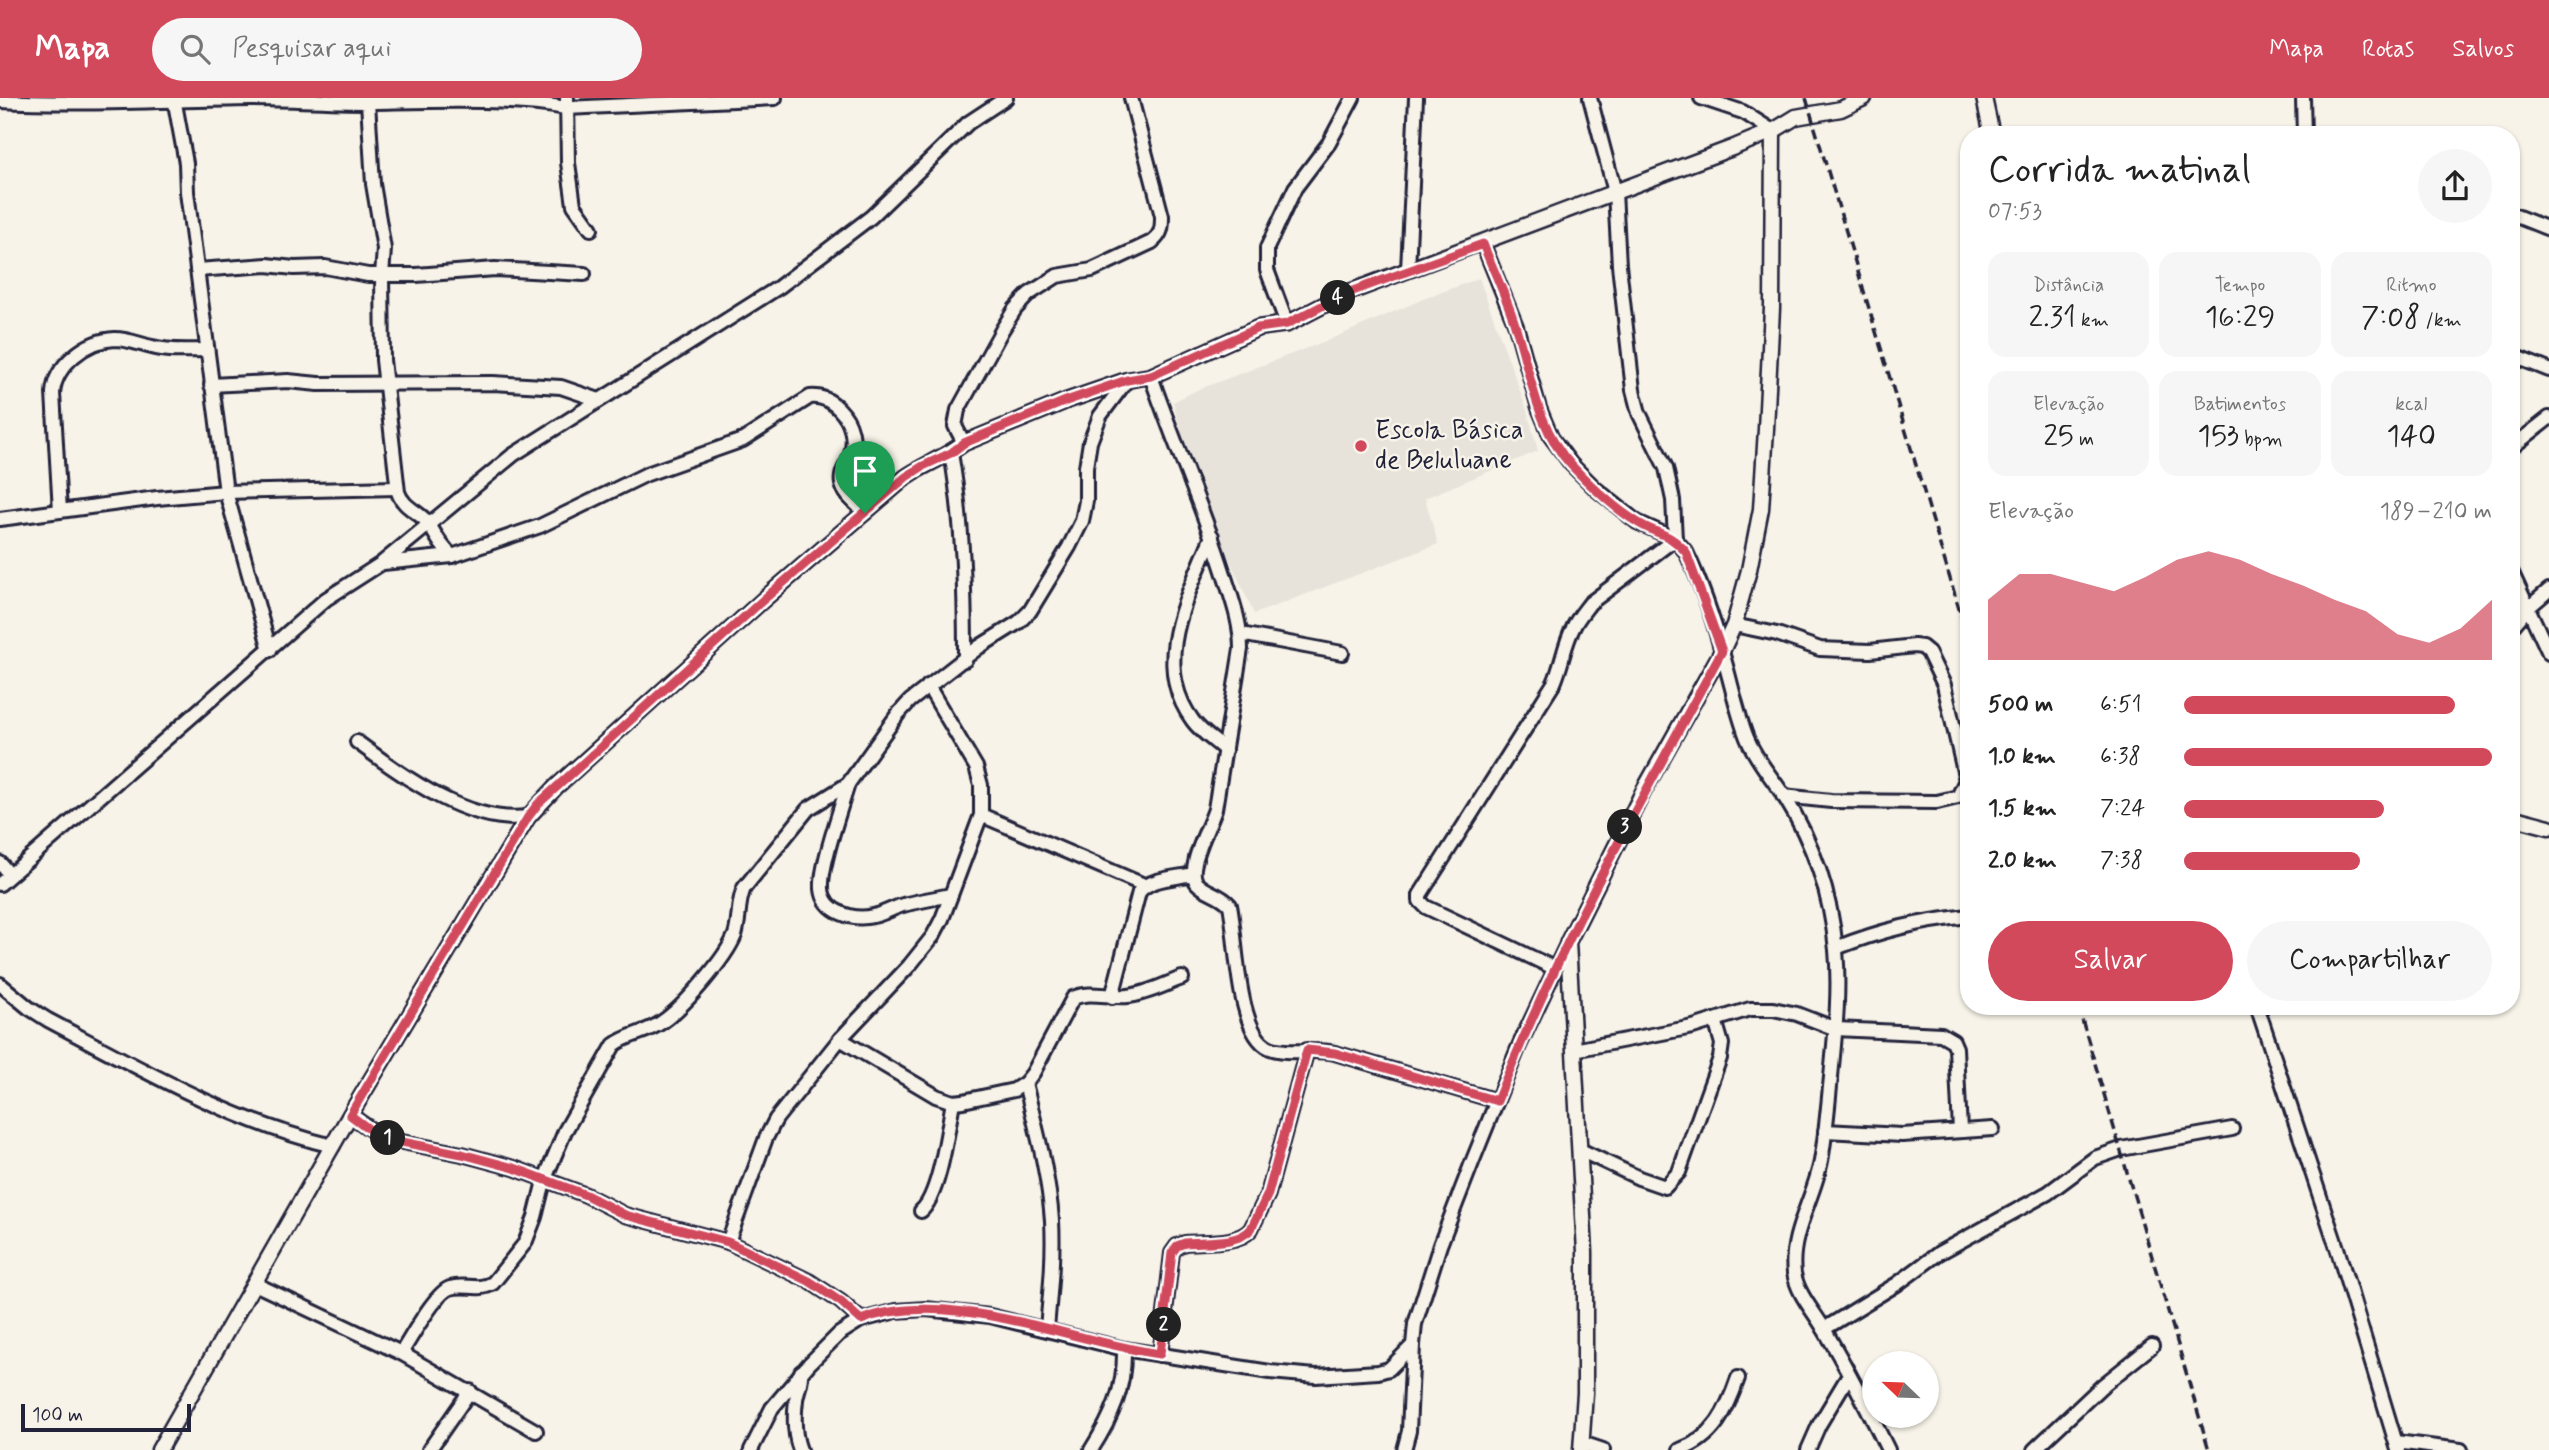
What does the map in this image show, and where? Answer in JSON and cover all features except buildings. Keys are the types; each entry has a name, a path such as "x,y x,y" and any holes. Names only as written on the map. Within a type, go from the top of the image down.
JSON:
{"street":[{"path":"0,101 45,103 254,99 566,103 775,98"},
{"path":"0,884 326,599 382,563 513,455 693,343 789,279 870,217 968,123 984,104 1006,98"},
{"path":"964,443 955,426 958,411 1002,330 1015,309 1029,294 1057,276 1092,270 1152,242 1159,236 1162,216 1131,98"},
{"path":"1287,324 1267,270 1267,248 1296,188 1329,143 1353,98"},
{"path":"1408,270 1416,98"},
{"path":"1590,98 1615,192 1619,265 1633,390 1639,413 1666,468 1673,500 1675,539"},
{"path":"1701,98 1743,112 1773,131"},
{"path":"159,1450 350,1115 528,817 556,787 752,610 923,466 951,453 964,443 1066,401 1127,380 1151,376 1258,328 1287,324 1347,293 1483,244 1773,131 1796,117 1841,109 1864,98"},
{"path":"1984,98 1990,126"},
{"path":"2302,98 2304,126"},
{"path":"175,99 186,163 187,191 226,492 270,650"},
{"path":"368,102 373,184 384,249 381,336 397,488 403,503 428,524 452,556"},
{"path":"566,103 568,163 574,205 591,229"},
{"path":"1404,1450 1409,1431 1416,1324 1440,1245 1497,1101 1554,968 1644,790 1734,625 1749,570 1761,509 1772,308 1773,131"},
{"path":"2520,218 2549,229"},
{"path":"1483,244 1516,326 1539,408 1551,437 1570,464 1637,522 1675,539 1686,552 1722,651 1748,741 1761,766 1783,796 1807,839 1818,866 1836,948 1836,1029 1821,1163 1794,1255 1798,1290 1824,1329 1888,1450"},
{"path":"197,270 267,265 325,267 368,275 416,275 495,269 584,274"},
{"path":"60,511 53,393 57,376 67,362 104,340 134,341 153,348 207,350"},
{"path":"2520,359 2549,370"},
{"path":"1151,376 1172,438 1212,536 1240,624 1241,649 1215,809 1194,863 1193,874 1195,881 1203,888 1220,895 1230,905 1248,1020 1259,1041 1269,1048 1335,1053 1497,1101"},
{"path":"951,895 858,918 842,914 829,905 822,890 825,867 848,784 898,714 928,686 989,640 1019,622 1030,611 1082,521 1090,442 1100,416 1127,380"},
{"path":"211,385 288,381 318,384 493,383 561,387 599,400"},
{"path":"382,563 452,556 540,526 647,474 743,440 810,397 827,400 849,419 853,442 842,475 842,486 865,513"},
{"path":"2520,441 2549,418"},
{"path":"951,453 960,503 964,559 965,660"},
{"path":"0,519 226,492 397,488"},
{"path":"1212,536 1178,620 1172,652 1175,682 1181,699 1194,722 1225,750"},
{"path":"1554,968 1426,907 1420,901 1420,895 1554,683 1562,666 1569,636 1580,616 1590,603 1675,539"},
{"path":"2520,617 2549,590"},
{"path":"2520,592 2549,653"},
{"path":"1734,625 1777,634 1820,649 1870,652 1900,647 1922,647 1936,665 1944,685 1960,754"},
{"path":"1241,634 1342,653"},
{"path":"728,1242 766,1138 776,1119 840,1039 909,966 933,936 981,815 982,785 976,767 928,686"},
{"path":"357,742 429,791 447,800 496,818 528,817"},
{"path":"401,1353 441,1293 457,1287 480,1289 493,1283 526,1243 544,1181 565,1130 614,1045 622,1039 662,1023 677,1010 734,939 744,888 808,809 848,784"},
{"path":"1783,796 1831,801 1937,802 1958,797 1960,793"},
{"path":"981,815 1144,885 1193,874"},
{"path":"2520,819 2549,827"},
{"path":"0,863 10,875"},
{"path":"1112,997 1139,892 1144,885"},
{"path":"1836,948 1874,933 1918,922 1960,917"},
{"path":"1568,942 1585,1252 1585,1393 1582,1446 1603,1450"},
{"path":"840,1039 936,1096 953,1102 1014,1090 1026,1083 1073,998 1083,993 1112,997 1138,995 1182,978"},
{"path":"0,984 48,1020 187,1092 281,1132 333,1146"},
{"path":"1574,1050 1693,1027 1750,1009 1773,1009 1797,1014 1836,1029 1946,1036 1956,1048 1960,1131"},
{"path":"2260,1015 2338,1251 2397,1446 2461,1450"},
{"path":"1580,1150 1639,1178 1665,1187 1679,1172 1720,1058 1722,1044 1715,1020"},
{"path":"1160,1354 1172,1253 1177,1246 1185,1243 1238,1238 1251,1229 1268,1194 1307,1050"},
{"path":"1026,1083 1039,1139 1052,1219 1053,1252 1048,1329"},
{"path":"921,1211 927,1206 939,1175 953,1102"},
{"path":"350,1115 373,1132 392,1140 514,1168 586,1195 625,1215 728,1242 809,1281 841,1302 861,1320"},
{"path":"1825,1131 1902,1135 1993,1129"},
{"path":"1824,1329 1939,1254 2048,1193 2095,1158 2121,1149 2232,1129"},
{"path":"255,1284 401,1353 536,1431"},
{"path":"800,1450 791,1395 801,1372 839,1334 861,1320 896,1311 926,1310 989,1316 1124,1349 1233,1367 1316,1376 1389,1369 1413,1345"},
{"path":"2034,1450 2102,1386 2152,1346"},
{"path":"1091,1450 1116,1405 1124,1368 1124,1349"},
{"path":"1808,1450 1819,1425 1849,1375"},
{"path":"1681,1450 1695,1445 1714,1429 1728,1406 1738,1378"},
{"path":"429,1450 470,1391"},
{"path":"751,1450 772,1408 791,1395"}],"shaded area":[{"name":"Escola Básica de Beluluane","path":"1479,278 1527,410 1538,451 1425,498 1438,544 1254,614 1216,529 1183,440 1173,402 1197,390"}],"railway":[{"path":"1806,98 1960,612"},
{"path":"2081,1015 2209,1450"}],"place":[{"name":"Escola Básica de Beluluane","path":"1361,446"}],"route":[{"path":"1483,244 1516,326 1539,408 1551,437 1570,464 1596,489 1637,522 1675,539 1686,552 1693,567 1722,651 1644,790 1554,968 1497,1101 1335,1053 1307,1050 1268,1194 1251,1229 1238,1238 1185,1243 1177,1246 1172,1253 1160,1354 1124,1349 989,1316 926,1310 896,1311 861,1320 841,1302 809,1281 728,1242 625,1215 586,1195 514,1168 392,1140 373,1132 350,1115 538,804 763,600 865,513 906,477 964,443 1066,401 1127,380 1151,376 1258,328 1287,324 1347,293 1483,244"}]}
